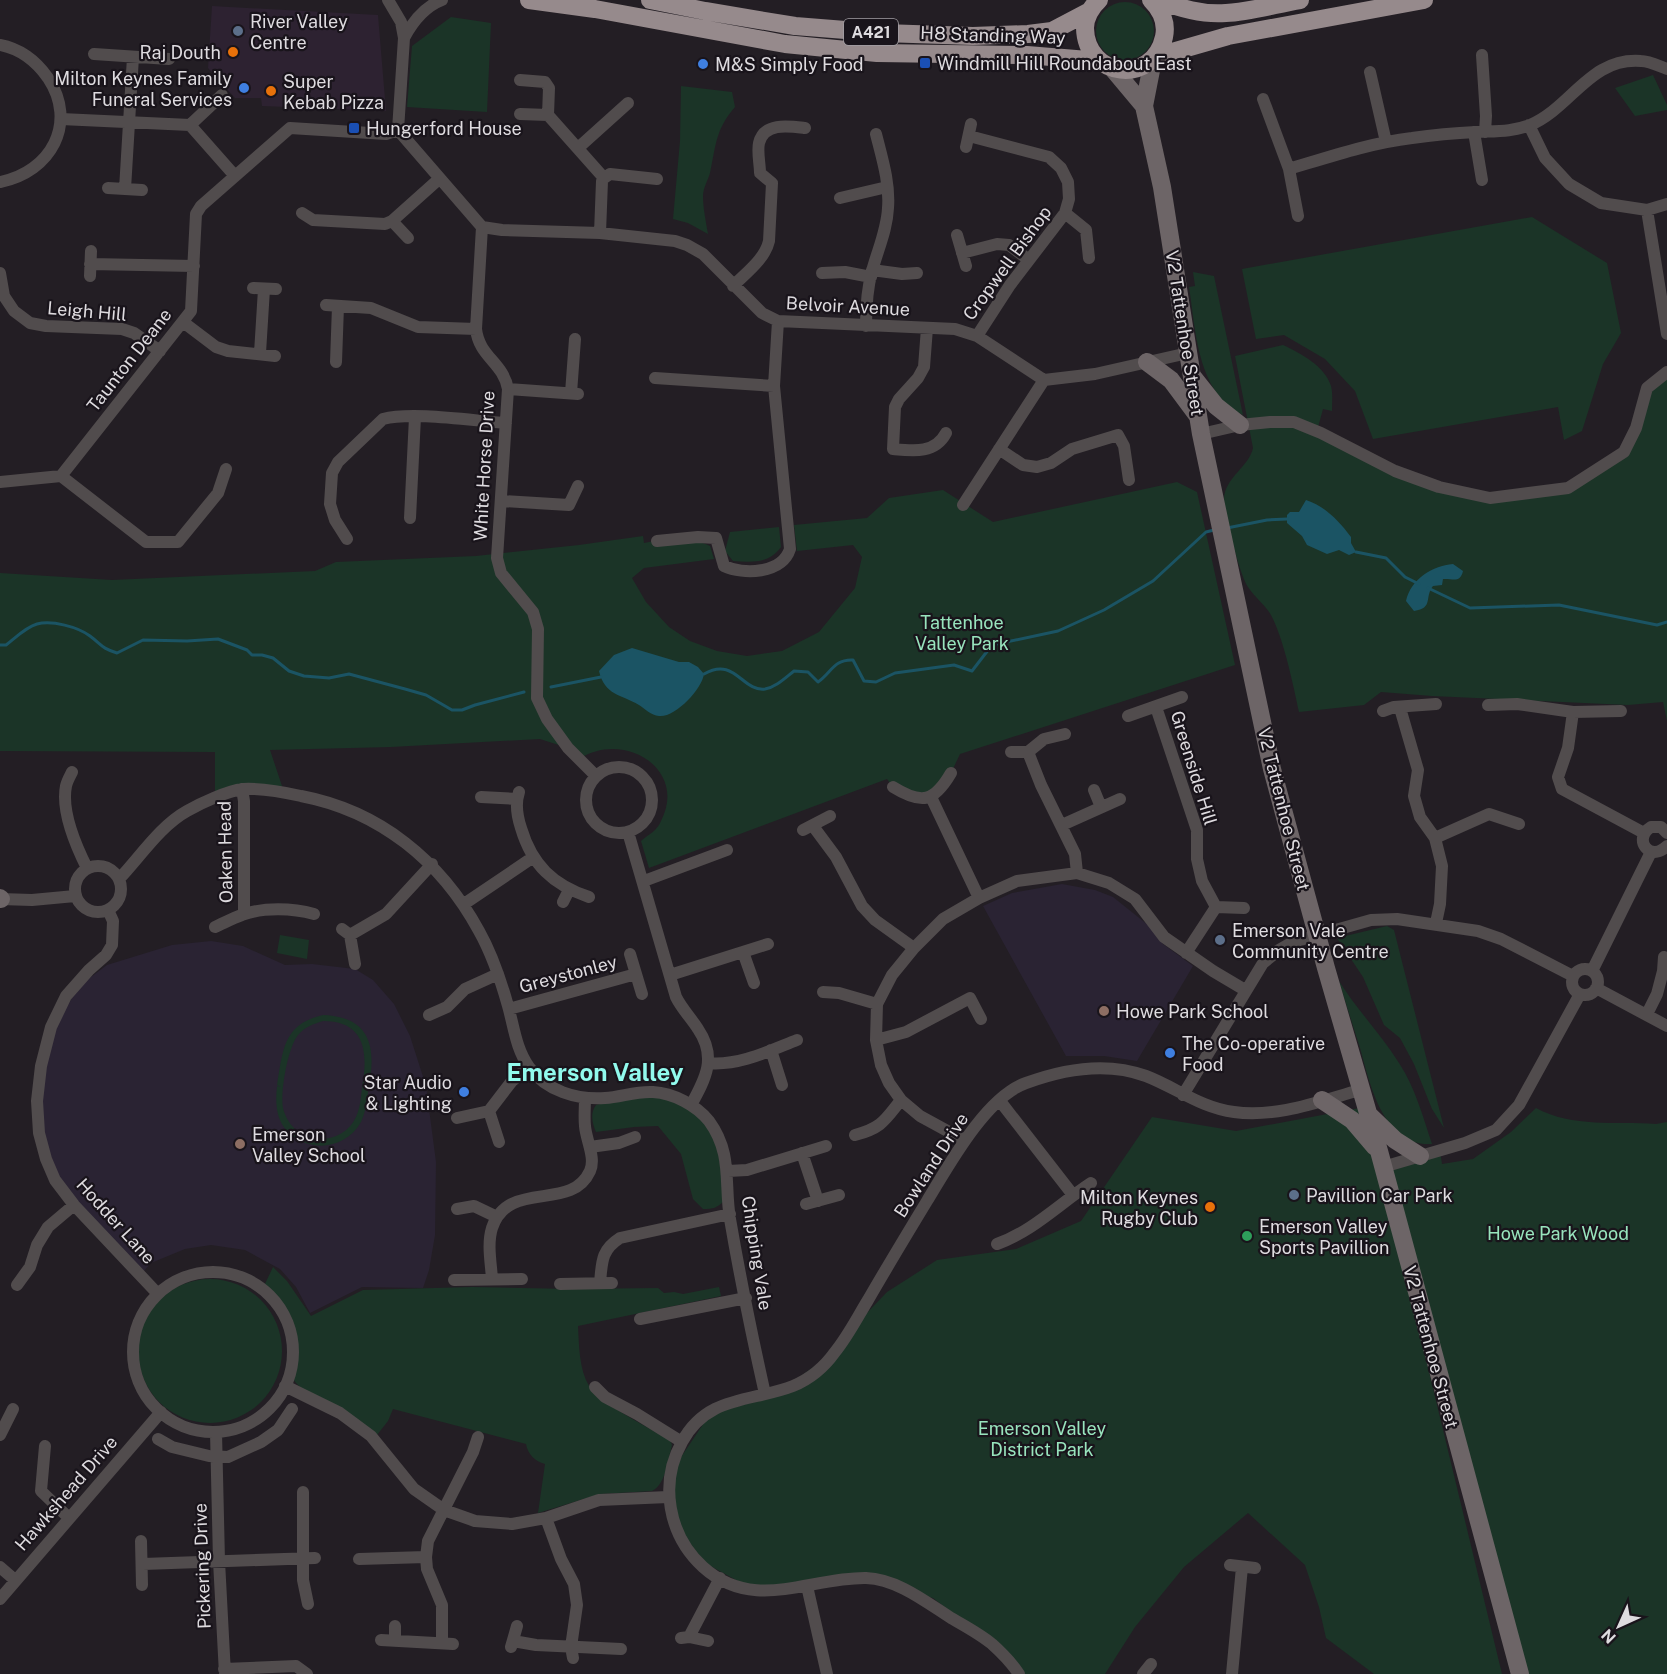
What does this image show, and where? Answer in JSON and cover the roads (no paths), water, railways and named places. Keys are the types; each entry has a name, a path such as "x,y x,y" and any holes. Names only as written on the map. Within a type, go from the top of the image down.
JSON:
{"highway":[{"name":"H8 Standing Way","path":"529,0 595,9 784,44 877,53 1027,55 1107,65"},
{"name":"H8 Standing Way","path":"651,0 795,26 883,33 973,36 1052,31 1095,3"},
{"path":"1151,0 1158,6 1164,18 1166,32 1162,46 1154,58"},
{"path":"1158,0 1182,8 1227,14 1300,0"},
{"name":"A421","path":"1095,3 1085,24 1086,38 1091,51 1107,65 1134,69 1154,58 1228,36 1424,0"}],"street":[{"path":"388,0 401,22 404,38 398,130 482,227"},
{"path":"404,38 411,24 430,5 442,0"},
{"path":"0,45 27,54 56,90 62,108 60,129 44,159 29,172 0,182"},
{"path":"93,54 169,60"},
{"path":"1482,55 1486,116 1479,132 1482,180"},
{"path":"125,189 133,57"},
{"name":"V2 Tattenhoe Street","path":"1154,58 1144,106 1162,188 1200,425 1272,769 1381,1159 1520,1674"},
{"path":"1289,170 1386,142 1509,130 1529,125 1550,114 1586,79 1611,64 1642,61 1667,69"},
{"name":"V2 Tattenhoe Street","path":"1107,65 1144,106"},
{"path":"1370,72 1386,142"},
{"path":"520,80 545,82 549,88 548,114 604,178"},
{"path":"190,125 222,95"},
{"path":"1263,99 1289,170 1298,216"},
{"path":"578,148 628,102"},
{"path":"520,114 548,114"},
{"path":"61,119 190,125 235,176"},
{"path":"1529,125 1545,159 1569,184 1601,203 1647,210 1667,204"},
{"path":"733,286 767,250 772,183 760,173 759,142 774,127 783,126 805,130"},
{"name":"Taunton Deane","path":"61,476 191,311 196,214 201,206 290,128 386,134 398,130"},
{"path":"866,326 866,307 872,274 883,240 889,206 886,171 876,134"},
{"name":"Cropwell Bishop","path":"969,136 1049,157 1061,168 1068,182 1069,199 1065,213 976,336"},
{"path":"600,233 604,178 610,174 657,179"},
{"path":"302,213 313,220 385,224 392,221 439,179"},
{"path":"840,198 887,187"},
{"path":"108,188 142,190"},
{"path":"1647,210 1664,302 1667,334"},
{"path":"1065,213 1086,230 1089,258"},
{"path":"392,221 408,238"},
{"name":"Belvoir Avenue","path":"482,227 502,230 600,233 662,239 687,245 703,254 762,313 778,321 955,329 976,336 1044,380"},
{"name":"White Horse Drive","path":"482,227 477,343 506,377 508,389 497,558 501,573 533,612 538,629 537,698 547,719 562,739 596,776"},
{"path":"957,235 966,266"},
{"path":"962,253 996,244 1009,245 1029,260"},
{"path":"91,250 90,270 194,266"},
{"name":"Leigh Hill","path":"0,273 4,296 14,311 30,323 46,326 122,329 134,333 160,351"},
{"path":"822,273 917,273"},
{"path":"260,354 264,289"},
{"path":"336,362 332,305 371,308 418,327 476,329"},
{"path":"657,541 698,537 716,538 724,566 736,571 754,572 776,565 788,554 790,549 774,386 778,321"},
{"path":"183,322 216,347 228,351 275,356"},
{"path":"927,328 924,367 895,407 893,449 921,451 937,445 946,433"},
{"path":"508,389 574,394 575,339"},
{"path":"963,505 1044,380 1095,374 1188,353"},
{"path":"1147,362 1171,380 1200,425 1270,422 1301,424 1395,471 1439,487 1490,498 1568,488 1624,452 1636,428 1647,388 1667,372"},
{"path":"1192,375 1216,406 1240,425"},
{"path":"655,378 774,386"},
{"path":"347,539 330,504 332,473 338,462 383,419 415,417 507,423"},
{"path":"410,518 415,417"},
{"path":"999,449 1023,465 1037,467 1051,463 1072,449 1118,435 1125,446 1129,480"},
{"path":"0,482 61,476 146,542 178,542 218,493 226,469"},
{"path":"502,501 569,505 578,486"},
{"path":"1128,716 1182,698"},
{"path":"1383,711 1436,704"},
{"path":"1488,705 1517,704 1573,712 1621,711"},
{"name":"Greenside Hill","path":"1156,707 1197,830 1197,859 1202,881 1216,908"},
{"path":"1400,708 1418,770 1414,796 1420,817 1435,838 1442,866 1440,904 1436,923"},
{"path":"1573,712 1568,748 1558,777 1562,789 1644,833"},
{"path":"1011,752 1028,752 1044,739 1065,734"},
{"path":"1028,752 1041,785 1075,854 1077,873"},
{"path":"615,767 636,772 644,779 650,788 652,799 646,819 638,827 628,832 607,831 590,817 586,806 586,795 596,776 615,767"},
{"path":"72,772 66,786 67,809 72,833 87,868"},
{"path":"893,787 914,798 931,797 942,789 951,773"},
{"name":"Chipping Vale","path":"118,879 158,835 186,811 242,789 284,792 330,801 366,817 400,837 432,864 464,904 481,934 498,974 517,1044 529,1067 544,1082 560,1092 585,1098 606,1098 636,1092 654,1092 671,1096 691,1105 708,1120 725,1154 730,1214 765,1394"},
{"name":"Oaken Head","path":"242,789 244,801 244,914"},
{"path":"1094,790 1101,807"},
{"path":"481,797 518,795 517,815 532,858 550,876 569,890 589,897"},
{"path":"931,797 979,898"},
{"path":"1062,825 1120,799"},
{"path":"1435,838 1489,814 1519,824"},
{"path":"830,816 808,828 836,857 862,906 874,920 914,948"},
{"path":"1665,826 1651,827 1644,833 1642,840 1644,846 1651,852 1660,852 1667,846"},
{"path":"628,832 676,997 699,1030 706,1047 708,1063 705,1080 691,1105"},
{"path":"644,881 708,864 727,850"},
{"path":"1592,971 1651,852"},
{"path":"464,904 532,858"},
{"path":"356,964 346,932 386,914 432,864"},
{"path":"94,866 109,868 118,879 121,893 114,906 108,910 95,913 78,903 75,897 75,883 87,868 94,866"},
{"path":"964,1140 920,1116 901,1100 889,1083 881,1065 876,1040 877,1004 892,975 914,948 943,919 979,898 1017,881 1077,873 1109,883 1135,899 1164,937 1245,990"},
{"path":"563,902 569,890"},
{"path":"0,898 32,900 75,897"},
{"path":"1186,952 1216,908 1244,908"},
{"name":"Oaken Head","path":"215,927 244,914 285,909 308,915"},
{"name":"Hodder Lane","path":"108,910 113,921 112,945 106,955 89,969 66,996 51,1027 41,1066 37,1101 39,1133 55,1180 74,1205 157,1293"},
{"path":"1183,1095 1263,963 1293,942 1371,920 1397,919 1436,923 1478,930 1501,939 1573,976"},
{"path":"670,975 768,944"},
{"path":"743,952 754,983"},
{"name":"Greystonley","path":"630,954 642,994"},
{"path":"1647,1014 1665,971 1664,957"},
{"path":"1573,976 1580,970 1592,971"},
{"path":"1580,994 1591,993 1596,988 1598,980 1592,971"},
{"path":"429,1015 447,1007 465,989 498,974"},
{"name":"Greystonley","path":"509,1009 636,974"},
{"path":"1573,976 1574,988 1580,994"},
{"path":"823,992 839,987 877,1004"},
{"path":"1596,988 1667,1026"},
{"path":"1322,1100 1352,1120 1381,1159 1420,1156 1465,1143 1496,1130 1519,1105 1580,994"},
{"path":"876,1040 906,1032 970,998 981,1018"},
{"path":"933,1004 939,1016"},
{"path":"708,1063 729,1063 797,1040"},
{"path":"771,1050 782,1085"},
{"path":"457,1118 489,1111 512,1081 529,1067"},
{"name":"Bowland Drive","path":"668,1497 671,1472 682,1442 704,1425 717,1407 746,1397 795,1386 819,1370 834,1354 964,1140 1000,1101 1021,1084 1055,1073 1094,1068 1123,1071 1146,1076 1208,1107 1251,1113 1285,1110 1360,1090"},
{"path":"492,1279 490,1240 497,1217 507,1207 522,1198 566,1193 581,1184 591,1170 590,1147 585,1126 585,1098"},
{"path":"855,1135 873,1130 901,1100"},
{"path":"1000,1101 1073,1195"},
{"path":"489,1111 499,1142"},
{"path":"1368,1113 1395,1140 1420,1156"},
{"path":"590,1147 619,1143 635,1137"},
{"path":"728,1171 747,1170 826,1146"},
{"path":"802,1153 812,1203 839,1195"},
{"path":"997,1244 1016,1237 1035,1225 1091,1183"},
{"path":"16,1285 30,1267 37,1245 48,1227 74,1205"},
{"path":"457,1209 474,1206 497,1217"},
{"path":"560,1284 606,1283 602,1262 608,1245 620,1238 730,1214"},
{"path":"199,1272 220,1272 240,1276 256,1284 273,1300 287,1321 292,1345 291,1373 285,1386 273,1404 255,1420 235,1429 216,1432 194,1430 174,1422 161,1412 141,1386 135,1369 134,1337 145,1306 168,1284 199,1272"},
{"path":"454,1281 522,1279"},
{"path":"640,1319 664,1321 746,1298"},
{"path":"285,1386 340,1413 371,1436 414,1490 444,1510 475,1521 512,1524 546,1518 599,1500 668,1497 674,1522 687,1547 703,1566 728,1583 756,1591 789,1590 848,1579 871,1578 898,1586 990,1642 1009,1660 1019,1674"},
{"path":"596,1387 604,1397 682,1442"},
{"path":"0,1435 12,1409"},
{"path":"158,1439 172,1447 209,1456 228,1457 261,1442 278,1430 291,1409"},
{"name":"Hawkshead Drive","path":"0,1599 161,1412"},
{"name":"Pickering Drive","path":"216,1432 224,1672"},
{"path":"381,1640 448,1643 442,1605 427,1569 428,1541 478,1453 478,1437"},
{"path":"45,1446 41,1491 69,1518"},
{"path":"303,1492 309,1558 303,1580 308,1604"},
{"path":"546,1518 561,1558 574,1584 577,1605 572,1652"},
{"path":"141,1541 142,1585"},
{"path":"359,1559 378,1564 426,1557"},
{"path":"142,1564 309,1558"},
{"path":"0,1567 15,1580"},
{"path":"1232,1674 1242,1567"},
{"path":"708,1641 685,1638 720,1578"},
{"path":"807,1586 827,1674"},
{"path":"394,1626 395,1640"},
{"path":"517,1626 512,1644 536,1645 572,1652 621,1649"},
{"path":"224,1672 296,1666 307,1674"}],"water":[{"path":"1306,500 1325,510 1336,520 1351,537 1351,543 1356,552 1349,555 1339,550 1327,554 1307,545 1302,536 1287,523 1287,515 1290,512 1299,512"},
{"path":"1453,564 1463,571 1460,578 1443,579 1442,585 1433,586 1426,605 1414,611 1406,601 1412,586 1430,571"},
{"path":"632,648 679,662 689,662 704,674 702,680 680,708 659,716 648,712 610,690 605,685 599,671 614,655"}],"waterway":[{"path":"1227,528 1267,520 1287,519"},
{"path":"704,674 723,669 750,685 765,689 777,684 794,671 808,672 818,682 837,664 847,660 853,660 864,681 876,682 895,673 954,665 972,671 992,645 1058,631 1104,610 1153,581 1206,532 1214,530"},
{"path":"1356,552 1386,558 1405,577 1419,584"},
{"path":"1428,588 1470,608 1559,605 1657,625 1667,622"},
{"path":"0,645 6,645 33,625 50,623 79,630 105,648 117,653 143,640 218,639 247,650 252,655 273,658 289,671 304,676 329,678 349,674 426,695 452,710 462,710 524,692"},
{"path":"551,687 601,677"}],"place":[{"name":"River Valley Centre","path":"238,31"},
{"name":"Raj Douth","path":"233,52"},
{"name":"Windmill Hill Roundabout East","path":"925,63"},
{"name":"M&S Simply Food","path":"703,64"},
{"name":"Milton Keynes Family Funeral Services","path":"244,88"},
{"name":"Super Kebab Pizza","path":"271,91"},
{"name":"Hungerford House","path":"354,128"},
{"name":"Emerson Vale Community Centre","path":"1220,940"},
{"name":"Howe Park School","path":"1104,1011"},
{"name":"The Co-operative Food","path":"1170,1053"},
{"name":"Star Audio & Lighting","path":"464,1092"},
{"name":"Emerson Valley School","path":"240,1144"},
{"name":"Pavillion Car Park","path":"1294,1195"},
{"name":"Milton Keynes Rugby Club","path":"1210,1207"},
{"name":"Emerson Valley Sports Pavillion","path":"1247,1236"}],"district":[{"name":"Emerson Valley","path":"595,1072"}],"park label":[{"name":"Tattenhoe Valley Park","path":"962,632"},
{"name":"Howe Park Wood","path":"1558,1233"},
{"name":"Emerson Valley District Park","path":"1042,1438"}]}
